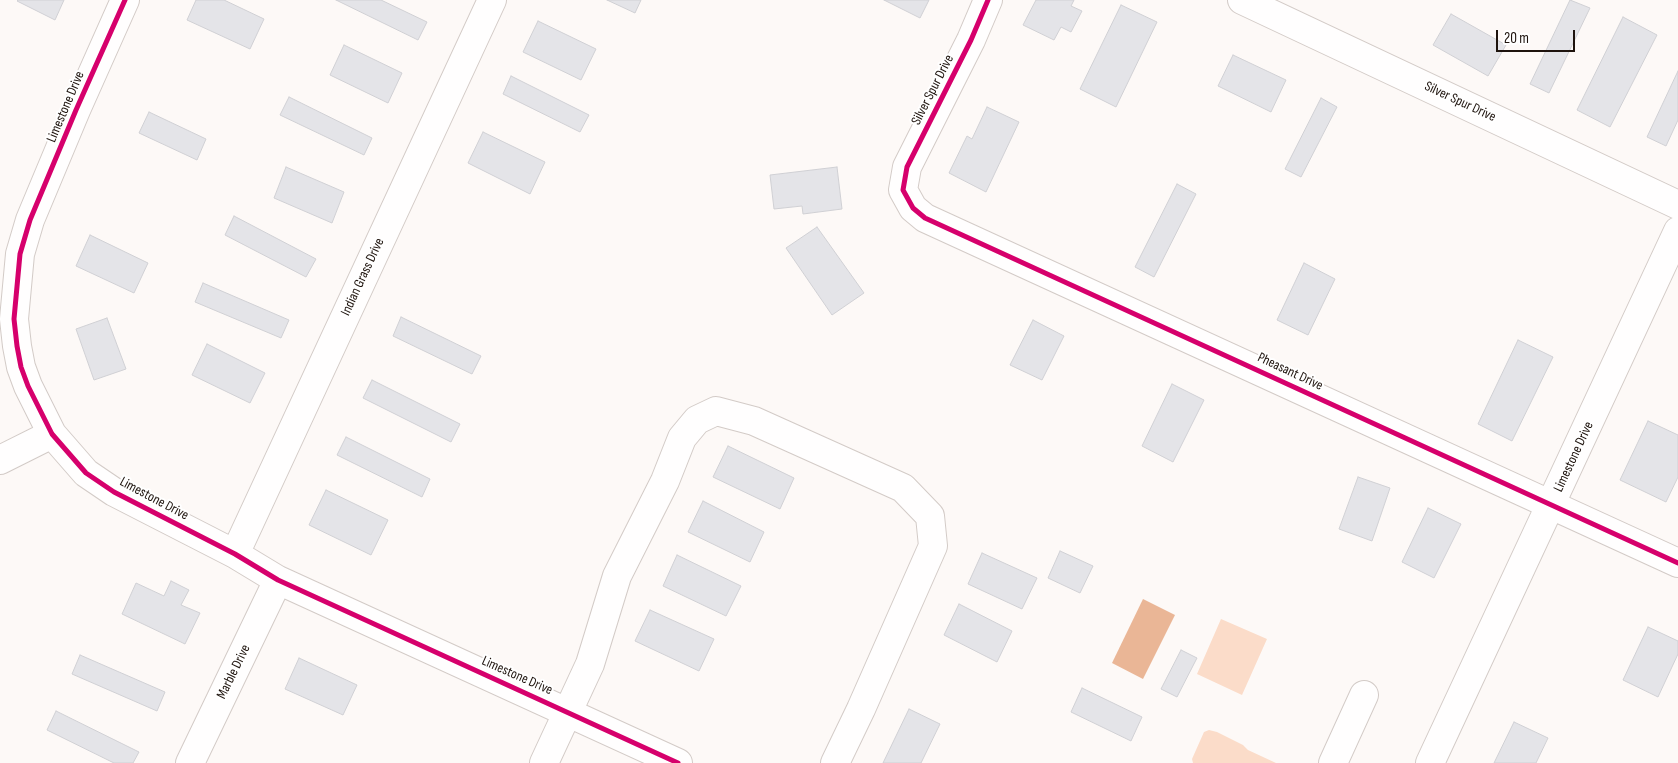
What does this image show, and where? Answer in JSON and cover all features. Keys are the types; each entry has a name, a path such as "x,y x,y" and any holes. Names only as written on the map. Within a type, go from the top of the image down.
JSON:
{"street":[{"name":"Limestone Drive","path":"126,0 76,110 30,220 20,254 14,319 17,346 21,367 28,386 52,434 86,473 114,492 235,554 278,580 678,763"},
{"name":"Indian Grass Drive","path":"235,554 492,0"},
{"name":"Silver Spur Drive","path":"903,190 907,167 971,40 988,0"},
{"name":"Silver Spur Drive","path":"1242,0 1678,205"},
{"name":"Pheasant Drive","path":"903,190 913,208 925,218 1678,562"},
{"name":"Limestone Drive","path":"1430,763 1678,231"},
{"path":"544,763 590,664 618,576 666,481 682,438 697,420 716,411 754,421 903,488 930,516 933,546 835,763"},
{"path":"0,460 52,434"},
{"name":"Marble Drive","path":"190,763 278,580"},
{"path":"1333,763 1364,695"}],"shaded area":[{"path":"1143,599 1175,615 1143,679 1112,663"},
{"path":"1221,619 1267,639 1242,695 1197,674"},
{"path":"1209,730 1217,732 1243,745 1248,750 1276,763 1193,763 1192,759 1204,732"}],"building":[{"path":"18,0 64,0 55,20"},
{"path":"196,0 224,0 264,19 250,49 187,20"},
{"path":"336,0 381,0 427,22 418,40"},
{"path":"607,0 641,0 635,13"},
{"path":"884,0 929,0 920,18"},
{"path":"1036,0 1074,0 1071,6 1082,11 1071,32 1061,27 1054,40 1023,25"},
{"path":"1570,0 1590,8 1549,93 1530,84"},
{"path":"1121,5 1157,22 1116,107 1080,89"},
{"path":"1451,14 1506,45 1488,76 1433,45"},
{"path":"1623,17 1657,35 1610,127 1577,110"},
{"path":"538,21 596,49 581,80 523,52"},
{"path":"344,45 402,73 388,103 330,75"},
{"path":"1233,55 1286,80 1271,112 1218,86"},
{"path":"1678,71 1678,120 1666,146 1647,137"},
{"path":"511,76 589,115 580,132 503,94"},
{"path":"289,97 372,138 364,155 280,115"},
{"path":"1321,98 1337,107 1301,177 1285,169"},
{"path":"987,107 1019,122 986,192 949,173 967,136 972,139"},
{"path":"149,112 206,139 197,160 139,133"},
{"path":"483,132 545,162 530,194 468,163"},
{"path":"286,167 344,192 332,223 274,198"},
{"path":"837,167 842,209 803,214 802,206 774,209 770,175"},
{"path":"1177,184 1196,194 1154,277 1135,267"},
{"path":"234,216 316,259 306,277 225,235"},
{"path":"817,227 864,293 832,315 786,248"},
{"path":"90,235 148,263 134,293 76,266"},
{"path":"1304,263 1335,279 1308,335 1277,320"},
{"path":"203,283 289,320 281,338 195,302"},
{"path":"401,317 481,356 472,374 393,336"},
{"path":"107,318 126,369 94,380 76,329"},
{"path":"1033,320 1064,336 1042,380 1010,365"},
{"path":"1518,340 1553,357 1512,441 1478,424"},
{"path":"207,344 265,373 250,403 192,375"},
{"path":"372,380 460,424 451,442 363,398"},
{"path":"1172,384 1204,400 1173,462 1142,446"},
{"path":"1648,421 1678,435 1678,477 1666,502 1620,480"},
{"path":"346,437 430,479 422,497 337,455"},
{"path":"728,446 794,478 780,509 713,477"},
{"path":"1358,477 1390,488 1372,541 1339,529"},
{"path":"326,490 388,520 371,555 309,525"},
{"path":"703,501 764,532 750,562 688,532"},
{"path":"1428,508 1461,524 1434,578 1402,562"},
{"path":"1060,551 1093,566 1080,593 1048,578"},
{"path":"982,553 1037,578 1022,609 968,584"},
{"path":"677,555 741,586 726,616 663,586"},
{"path":"171,581 189,590 181,605 200,613 185,644 122,614 136,583 164,596"},
{"path":"959,604 1012,631 997,662 944,635"},
{"path":"650,610 714,639 699,671 635,641"},
{"path":"1648,627 1678,641 1678,654 1658,697 1623,680"},
{"path":"1181,650 1197,658 1177,697 1161,689"},
{"path":"80,655 165,692 157,711 72,674"},
{"path":"299,658 357,685 343,715 285,689"},
{"path":"1082,688 1142,717 1131,741 1071,712"},
{"path":"909,709 940,724 921,763 883,763"},
{"path":"56,711 139,752 133,763 114,763 47,730"},
{"path":"1514,722 1548,738 1536,763 1494,763"}],"cycle path":[{"path":"125,0 30,220 20,254 14,319 17,346 21,367 28,386 52,434 86,473 114,492 235,554 278,580 678,763"},
{"path":"988,0 971,40 907,167 903,190 913,208 925,218 1678,563"}]}
